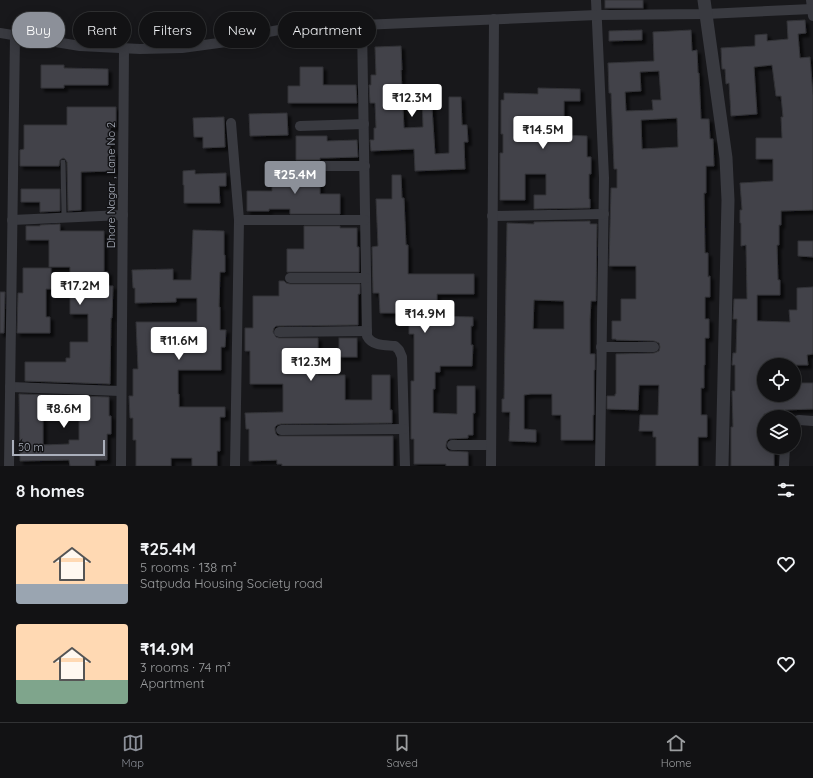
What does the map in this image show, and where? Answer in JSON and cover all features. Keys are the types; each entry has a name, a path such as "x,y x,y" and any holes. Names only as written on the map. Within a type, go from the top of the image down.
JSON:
{"street":[{"path":"596,0 604,178 600,466"},
{"path":"704,0 726,158 728,200 722,466"},
{"path":"376,24 596,15 706,14 812,8"},
{"path":"491,466 494,19"},
{"path":"124,48 182,48 226,42 278,30"},
{"path":"0,33 12,35"},
{"path":"9,466 15,48"},
{"name":"Dhore Nagar , Lane No 2","path":"121,466 124,48"},
{"path":"362,48 367,336 370,341 375,344 395,346 399,350 402,357 405,466"},
{"path":"231,122 240,220 235,466"},
{"path":"300,126 364,124"},
{"path":"288,166 365,166"},
{"path":"492,216 604,214"},
{"path":"12,220 123,215"},
{"path":"240,220 365,220"},
{"path":"290,278 366,278"},
{"path":"279,332 367,331"},
{"path":"601,348 654,347"},
{"path":"10,387 121,391"},
{"path":"801,420 813,421"},
{"path":"281,430 404,429"},
{"path":"452,445 491,445"},
{"path":"784,466 785,454"}],"lane":[{"path":"63,162 64,218"}],"building":[{"path":"605,0 643,0 643,8 605,8"},
{"path":"805,20 806,33 798,34 800,58 810,57 813,95 813,210 781,211 779,245 777,245 780,295 757,295 757,321 790,322 789,310 797,310 797,288 813,287 813,354 807,355 808,365 801,365 801,358 757,358 757,402 801,402 801,383 813,383 813,409 757,410 757,454 774,454 774,466 731,466 731,427 733,427 732,391 735,391 735,365 732,365 733,353 736,353 737,319 733,319 734,299 747,299 746,245 741,246 740,210 742,210 740,183 773,181 773,159 756,159 756,138 782,138 781,117 783,117 781,96 776,96 772,65 754,67 757,114 731,116 729,83 726,84 725,69 722,69 721,48 755,46 755,35 767,34 767,41 788,39 787,21"},
{"path":"642,30 642,40 609,41 609,31"},
{"path":"691,30 692,51 697,50 701,119 709,119 710,139 713,139 714,166 706,166 706,193 704,193 705,253 708,253 710,297 705,297 705,319 709,319 709,338 705,338 704,388 701,388 701,415 707,415 707,437 698,437 698,466 656,466 656,437 653,437 653,431 639,431 640,415 658,415 659,385 639,385 638,410 607,409 607,396 615,396 616,394 616,354 654,353 659,351 660,347 659,343 654,341 612,339 612,321 621,321 621,299 636,299 636,266 609,266 611,188 617,188 617,169 614,169 611,93 609,93 608,63 654,61 653,32","holes":["659,71 661,100 652,100 653,110 626,111 625,92 641,91 640,72","677,118 678,147 642,149 641,120"]},
{"path":"401,46 404,128 423,127 422,93 431,92 435,154 449,153 449,97 461,97 462,125 467,125 468,142 464,142 465,169 415,171 414,149 371,151 370,140 374,140 374,128 376,128 375,103 370,103 369,85 371,85 371,75 376,75 376,47"},
{"path":"41,65 64,65 64,68 108,69 108,85 64,85 64,88 41,88"},
{"path":"300,67 323,67 323,85 356,85 357,103 288,103 288,86 300,86"},
{"path":"538,88 580,89 580,101 564,101 564,135 587,136 587,157 591,157 591,174 589,174 590,208 534,209 534,195 546,195 546,174 525,174 525,200 500,200 500,153 503,153 503,134 501,134 501,100 504,100 504,93 538,94"},
{"path":"67,107 116,107 116,127 110,127 110,152 115,152 115,171 81,172 81,210 68,211 67,162 65,159 63,158 60,160 59,166 20,166 20,150 24,149 24,125 67,125"},
{"path":"287,113 288,135 250,136 249,114"},
{"path":"224,117 225,147 203,148 203,137 194,137 193,118"},
{"path":"296,136 327,136 327,141 357,140 358,157 296,160"},
{"path":"195,170 195,174 226,173 226,186 219,186 220,203 184,203 183,171"},
{"path":"272,172 320,172 320,194 340,194 340,214 290,214 290,209 247,211 247,191 272,191"},
{"path":"392,175 401,175 402,198 404,198 406,245 408,245 408,274 474,274 474,294 437,294 437,316 473,317 473,326 471,326 471,345 473,345 472,366 440,366 440,372 435,372 435,389 433,389 433,413 457,414 457,386 475,386 473,435 468,435 468,438 449,439 446,445 446,448 449,451 468,452 468,466 414,464 414,439 411,439 411,381 414,381 414,334 409,334 409,313 380,313 379,293 373,293 372,247 378,246 376,199 392,199"},
{"path":"21,189 60,189 60,211 40,212 40,202 21,202"},
{"path":"590,221 590,224 597,224 596,301 591,301 590,320 590,354 595,354 593,440 561,440 561,415 552,415 552,394 531,394 524,395 524,429 536,430 536,442 509,441 510,412 502,412 502,399 504,399 507,223 534,224 534,222","holes":["534,300 564,301 564,329 533,329"]},
{"path":"60,224 60,231 104,231 104,272 108,272 108,286 113,286 110,384 25,381 25,362 66,362 66,358 70,358 70,342 88,342 88,314 70,314 70,267 49,267 49,240 26,240 26,226"},
{"path":"304,226 340,226 340,228 357,228 359,272 287,272 287,249 304,249"},
{"path":"193,230 224,231 225,272 220,272 219,307 220,330 226,330 225,347 221,347 221,370 178,370 179,407 225,407 225,417 220,417 220,451 217,451 217,466 192,466 192,458 171,458 171,466 136,466 136,440 133,440 133,418 130,418 129,396 133,396 133,369 138,369 136,322 197,322 197,298 176,298 176,302 135,303 135,288 133,288 132,270 173,269 173,280 191,280"},
{"path":"798,241 813,241 813,257 798,256"},
{"path":"23,268 51,268 51,289 46,289 46,317 50,317 50,333 17,333 18,293 23,293"},
{"path":"279,281 284,281 290,284 360,284 360,294 358,294 358,325 276,326 273,332 276,337 279,338 318,338 318,375 345,375 345,400 372,400 372,375 390,375 390,410 392,410 392,423 281,424 275,427 276,434 278,436 393,436 393,466 282,466 282,464 277,464 277,460 249,461 249,429 246,429 245,413 283,412 283,384 250,384 250,351 245,351 245,328 253,328 253,296 279,296"},
{"path":"0,292 5,292 4,333 0,333"},
{"path":"339,338 357,338 357,357 339,357"},
{"path":"19,394 109,397 111,434 107,434 107,460 95,460 95,466 70,466 69,460 20,461","holes":["43,414 79,414 79,440 69,440 69,444 43,445"]}]}
